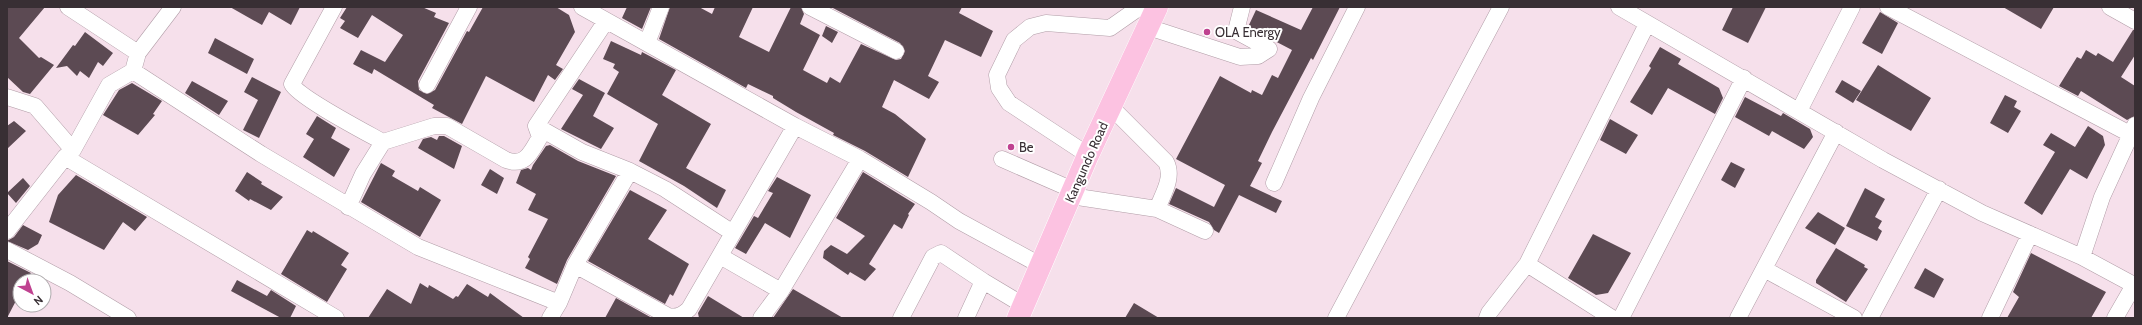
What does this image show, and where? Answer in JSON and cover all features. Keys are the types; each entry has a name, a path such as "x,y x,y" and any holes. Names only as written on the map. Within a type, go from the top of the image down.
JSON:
{"highway":[{"name":"Kangundo Road","path":"1020,311 1088,155 1158,7"}],"street":[{"path":"68,7 138,53"},
{"path":"7,231 69,153 110,85 133,70 138,53 173,7"},
{"path":"334,7 292,84 294,88 308,98 383,142"},
{"path":"427,85 469,7"},
{"path":"582,7 796,126 860,159 914,190 959,221 1040,265"},
{"path":"647,43 661,7"},
{"path":"810,7 896,51"},
{"path":"1088,155 1009,103 999,88 997,75 1014,40 1030,27 1046,23 1110,28 1140,7"},
{"path":"1148,27 1240,57 1258,56 1269,49 1236,31 1242,7"},
{"path":"1274,183 1311,98 1357,7"},
{"path":"1336,318 1501,7"},
{"path":"1619,7 1836,132 1982,213 2082,257 2135,286 2115,318"},
{"path":"1799,111 1852,7"},
{"path":"1888,7 2132,136 2102,197 2082,257"},
{"path":"2110,7 2135,21"},
{"path":"536,126 606,20"},
{"path":"1487,318 1489,313 1527,264 1647,24"},
{"path":"133,70 261,154 348,207 418,247 559,304"},
{"path":"1620,318 1744,78"},
{"path":"7,97 35,106 69,153 336,318"},
{"path":"1111,107 1166,162 1170,176 1157,209"},
{"path":"348,207 363,174 383,142 434,126 447,126 506,160 514,163 522,161 529,155 540,137 536,126"},
{"path":"536,126 582,152 630,171 665,189 733,233"},
{"path":"575,266 668,316 676,318 689,309 796,126"},
{"path":"1738,318 1836,132"},
{"path":"1002,158 1072,193 1157,209 1205,231"},
{"path":"760,318 781,291 860,159"},
{"path":"550,318 559,304 575,266 630,171"},
{"path":"1870,318 1939,189"},
{"path":"1990,318 2030,234"},
{"path":"7,250 70,283 128,318"},
{"path":"901,318 933,257 941,253 983,281 1020,311"},
{"path":"720,256 781,291"},
{"path":"1527,264 1612,318"},
{"path":"1764,269 1854,318"},
{"path":"966,318 983,281"}],"building":[{"path":"7,7 45,7 19,38 39,58 41,57 54,65 30,94 23,92 7,77"},
{"path":"230,7 300,7 291,25 269,12 262,25"},
{"path":"347,7 422,7 436,13 434,17 449,23 418,81 419,90 427,94 435,90 467,31 469,32 483,7 556,7 569,15 575,32 556,65 563,69 555,80 548,75 534,102 486,76 462,124 432,108 434,105 374,69 372,74 353,64 361,50 385,62 403,35 372,15 358,38 340,28 345,21 340,18"},
{"path":"627,7 651,7 642,29 622,18"},
{"path":"670,7 699,7 712,14 715,7 753,7 739,37 769,52 791,7 801,7 804,14 800,24 820,35 803,70 827,83 830,77 840,83 861,44 896,60 901,59 905,51 900,43 831,7 962,7 959,13 993,31 981,57 945,40 928,76 939,82 929,99 894,80 882,107 895,114 926,139 908,177 865,151 833,135 834,133 796,112 773,98 773,96 748,84 746,88 659,39"},
{"path":"1313,7 1340,7 1313,60 1311,58 1272,132 1258,161 1262,163 1250,186 1282,201 1276,213 1239,195 1219,233 1214,230 1209,222 1169,204 1176,188 1214,207 1225,185 1176,159 1220,76 1251,93 1252,90 1262,95 1272,75 1278,78 1292,50 1248,27 1256,10 1301,30"},
{"path":"1733,7 1766,7 1748,43 1722,30"},
{"path":"2003,7 2054,7 2041,29"},
{"path":"1880,12 1898,23 1882,54 1862,43"},
{"path":"826,26 838,32 832,43 822,36"},
{"path":"2133,30 2135,30 2135,55 2121,77 2135,86 2135,116 2127,120 2081,91 2078,96 2059,86 2077,57 2081,59 2086,50 2096,56 2098,53 2113,62"},
{"path":"85,32 113,53 103,66 98,62 89,78 80,71 77,76 67,66 56,68 73,45 75,46"},
{"path":"215,38 254,59 247,74 208,53"},
{"path":"611,41 641,55 642,52 676,70 662,95 711,124 686,168 726,190 717,208 684,186 639,161 658,124 607,94 619,72 613,68 615,64 603,59"},
{"path":"1660,47 1681,59 1678,64 1719,88 1723,98 1715,114 1668,88 1652,115 1630,102 1651,68 1649,66"},
{"path":"1878,65 1931,98 1911,131 1856,100"},
{"path":"252,77 281,92 259,138 243,130 258,100 244,92"},
{"path":"579,79 605,93 593,116 614,128 601,149 561,129 583,95 572,89"},
{"path":"1842,80 1861,91 1853,103 1835,92"},
{"path":"192,81 228,101 219,115 185,93"},
{"path":"132,83 162,101 153,114 155,115 138,135 103,115 119,90"},
{"path":"2005,95 2017,101 2014,107 2021,111 2008,133 1990,123"},
{"path":"1745,97 1781,116 1783,113 1810,129 1813,137 1804,149 1772,131 1769,136 1735,117"},
{"path":"317,116 336,128 331,138 350,149 334,177 303,157 314,139 306,134"},
{"path":"1610,119 1638,135 1626,154 1600,140"},
{"path":"14,121 26,131 7,149 7,126"},
{"path":"2088,126 2103,136 2105,145 2087,179 2070,169 2042,215 2024,203 2055,152 2043,145 2051,133 2075,147"},
{"path":"439,136 444,136 462,146 454,169 418,148 423,139 431,137 437,140"},
{"path":"550,145 578,161 616,176 567,260 557,284 525,268 530,259 528,257 548,219 528,210 536,194 516,183 521,170 528,168 531,170 546,146"},
{"path":"1731,162 1745,169 1735,188 1721,180"},
{"path":"381,163 395,171 392,176 418,191 420,187 441,200 420,237 361,202"},
{"path":"490,169 504,178 497,194 481,185"},
{"path":"247,172 262,182 261,184 283,197 271,210 250,199 249,201 235,191"},
{"path":"863,172 915,204 908,214 909,215 902,229 894,224 869,264 876,269 865,281 850,272 848,275 823,258 824,251 831,245 847,254 865,236 836,218"},
{"path":"76,175 147,217 135,231 123,222 104,250 49,222 58,195"},
{"path":"777,177 811,195 790,238 765,223 746,254 735,248 754,216 758,218 773,193 768,191"},
{"path":"23,178 30,186 16,203 7,193"},
{"path":"1865,188 1885,199 1875,217 1882,221 1878,228 1882,231 1877,241 1846,226"},
{"path":"630,190 667,210 648,239 689,264 673,296 670,294 665,304 588,261"},
{"path":"1818,212 1845,228 1835,245 1805,228"},
{"path":"23,225 42,235 38,244 28,250 7,241 14,237"},
{"path":"307,230 312,233 313,231 349,253 341,265 347,269 327,302 281,274"},
{"path":"1593,234 1631,253 1608,293 1596,295 1568,278"},
{"path":"1836,248 1865,265 1864,267 1868,269 1846,302 1816,283 1816,280"},
{"path":"2031,253 2106,292 2091,318 2007,318 2019,297 2013,292"},
{"path":"7,261 31,273 12,273 12,308 7,318"},
{"path":"1925,268 1944,279 1934,298 1914,288"},
{"path":"237,280 267,296 271,290 296,306 290,318 281,318 231,291"},
{"path":"420,283 428,288 429,285 453,299 456,296 458,297 467,284 488,297 490,293 524,318 368,318 387,289 411,304"},
{"path":"793,289 843,318 773,318"},
{"path":"708,296 744,318 699,318 698,313"},
{"path":"616,298 652,318 605,318"},
{"path":"1134,303 1159,318 1125,318"}],"place":[{"name":"OLA Energy","path":"1207,32"},
{"name":"Be","path":"1011,147"}]}
